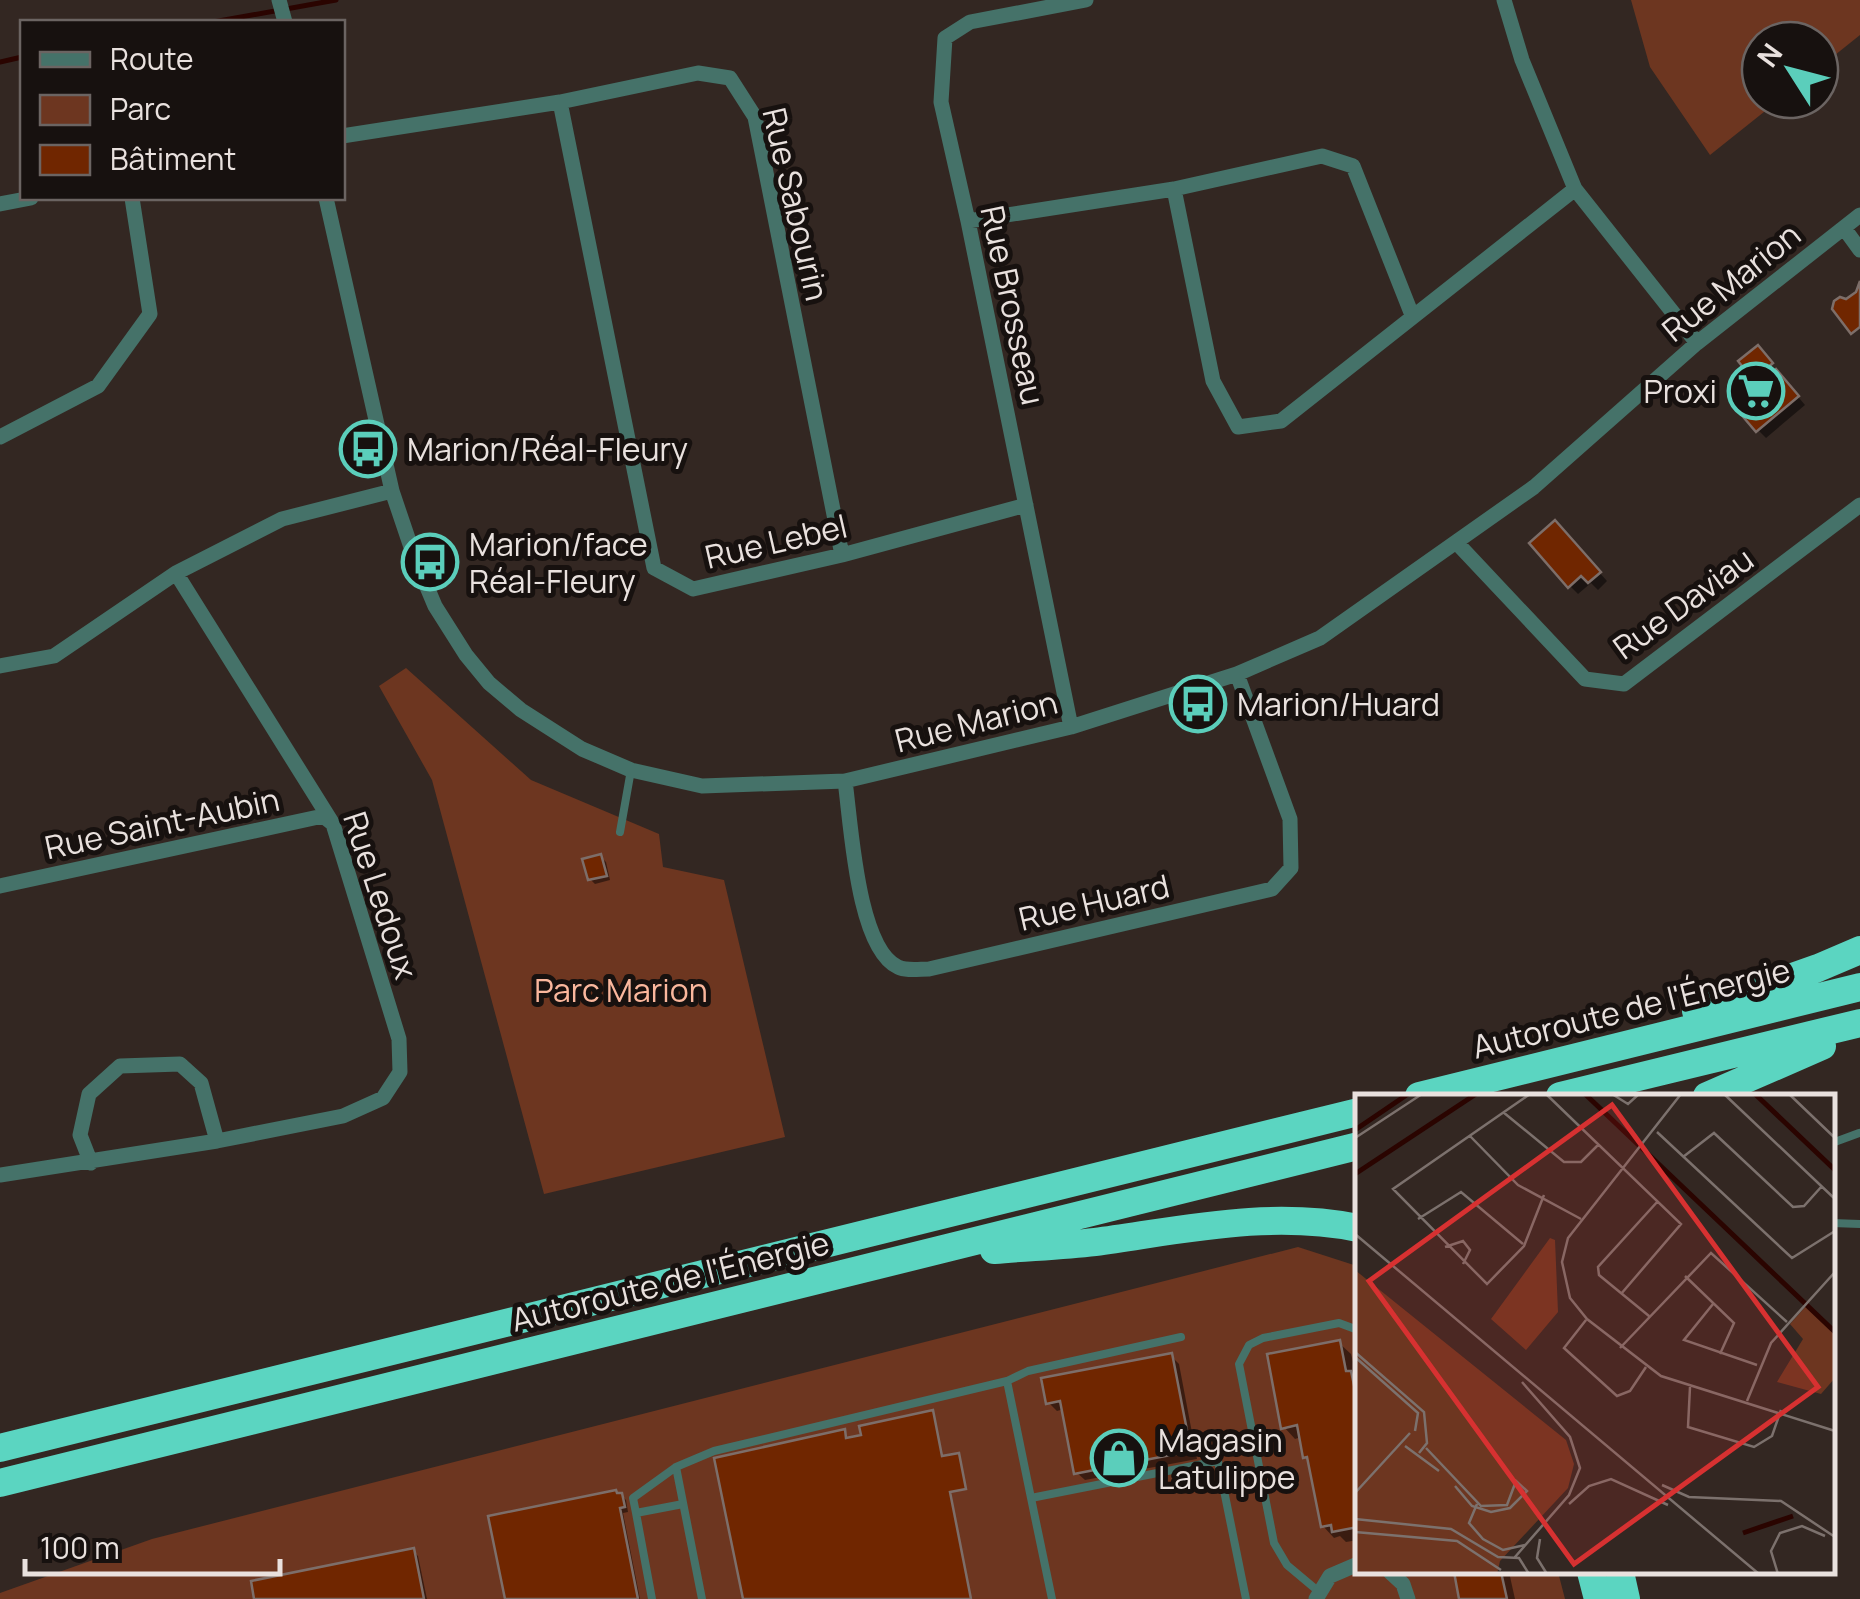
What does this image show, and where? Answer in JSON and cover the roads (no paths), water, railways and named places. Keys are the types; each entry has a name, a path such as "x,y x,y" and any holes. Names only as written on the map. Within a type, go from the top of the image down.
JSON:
{"highway":[{"path":"1539,1067 1860,950"},
{"name":"Autoroute de l'Énergie","path":"1427,1094 1860,987"},
{"path":"1569,1094 1860,1026"},
{"path":"1711,1094 1860,1026"},
{"name":"Autoroute de l'Énergie","path":"0,1448 1355,1113"},
{"name":"Autoroute de l'Énergie","path":"0,1483 1355,1147"},
{"path":"912,1256 1091,1242 1267,1220 1355,1228"},
{"path":"1592,1574 1598,1599"},
{"path":"1620,1574 1626,1599"}],"street":[{"name":"Rue Brosseau","path":"1071,726 940,102 945,38 970,22 1086,0"},
{"path":"1504,0 1522,60 1576,189 1698,343"},
{"name":"Rue Sabourin","path":"345,136 560,102 698,73 730,78 755,117 842,556"},
{"name":"Rue Lebel","path":"560,102 654,568 693,589 842,556 1026,505"},
{"path":"968,221 1174,189 1322,156 1353,166 1412,316"},
{"path":"1174,189 1213,381 1238,427 1282,421 1576,189"},
{"path":"0,437 98,386 150,314 132,200"},
{"name":"Rue Marion","path":"326,200 392,491 435,606 466,655 489,683 521,710 582,748 631,770 702,786 845,781 1071,726 1237,674 1320,638 1534,488 1698,343 1860,215"},
{"path":"1844,228 1860,250"},
{"path":"0,666 54,656 176,573 282,519 392,491"},
{"name":"Rue Daviau","path":"1456,542 1584,679 1624,684 1860,505"},
{"name":"Rue Ledoux","path":"0,1175 217,1141 343,1116 383,1098 400,1072 399,1040 334,824 176,573"},
{"name":"Rue Huard","path":"845,781 863,908 880,953 900,968 929,968 1272,888 1291,868 1290,819 1237,674"},
{"name":"Rue Saint-Aubin","path":"0,886 323,816 334,824"},
{"path":"91,1162 80,1135 89,1094 120,1066 180,1064 201,1083 217,1141"},
{"path":"1317,1595 1333,1574 1355,1565"},
{"path":"1396,1574 1408,1599"}],"lane":[{"path":"620,832 631,770"},
{"path":"1835,1142 1860,1134"},
{"path":"1835,1222 1860,1224"},
{"path":"1317,1595 1276,1549 1239,1364 1248,1346 1263,1338 1338,1322 1355,1329"},
{"path":"652,1599 633,1498 676,1467 714,1451 1007,1381 1028,1371 1181,1337"},
{"path":"1007,1381 1052,1599"},
{"path":"1032,1498 1218,1461 1246,1599"},
{"path":"676,1467 702,1599"},
{"path":"636,1513 683,1504"}],"waterway":[{"path":"224,20 336,0"},
{"path":"0,62 20,57"}],"place":[{"name":"Proxi","path":"1756,391"},
{"name":"Marion/Réal-Fleury","path":"368,449"},
{"name":"Marion/face Réal-Fleury","path":"430,562"},
{"name":"Marion/Huard","path":"1198,704"},
{"name":"Magasin Latulippe","path":"1119,1458"}],"park label":[{"name":"Parc Marion","path":"621,990"}]}
